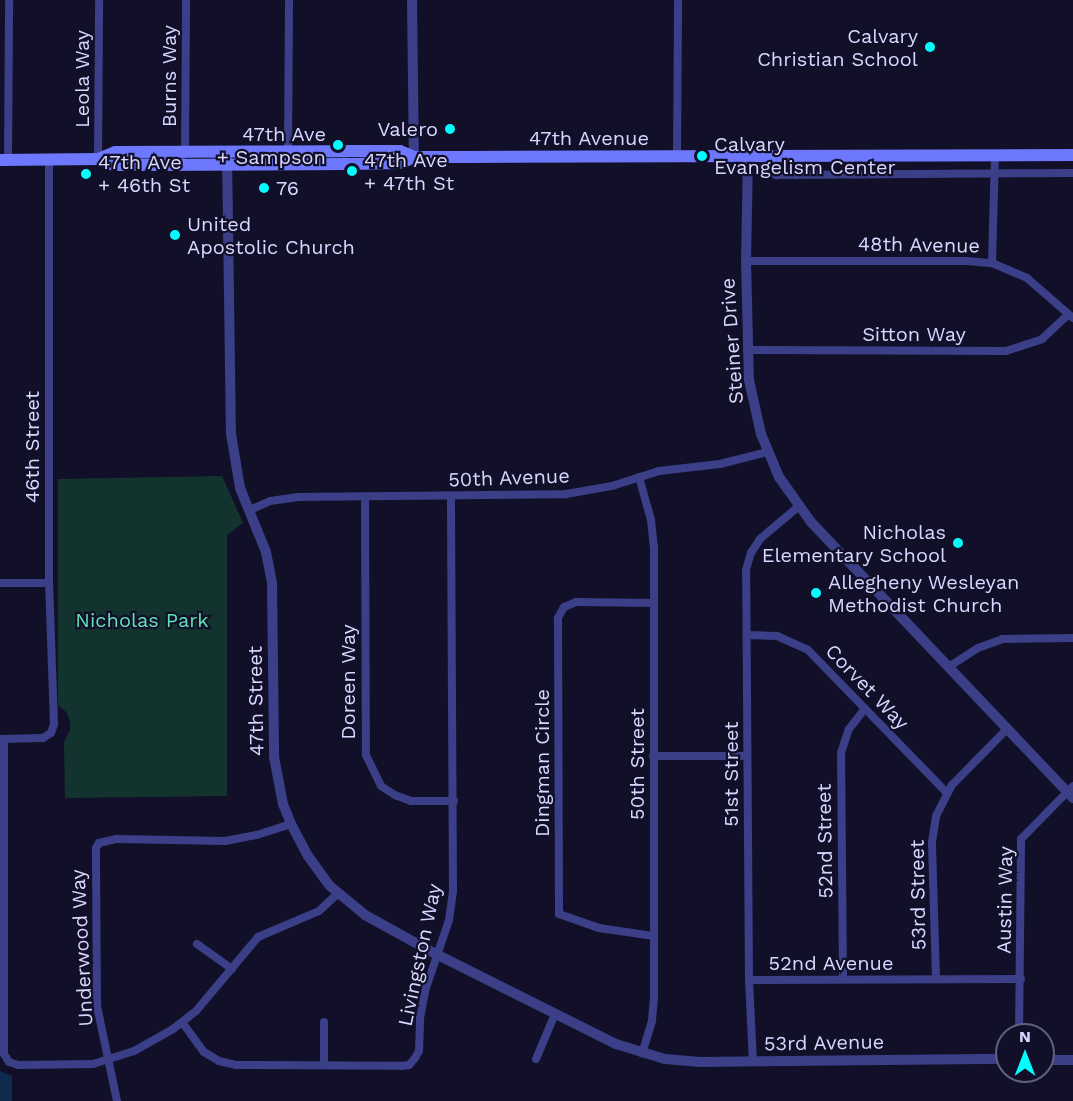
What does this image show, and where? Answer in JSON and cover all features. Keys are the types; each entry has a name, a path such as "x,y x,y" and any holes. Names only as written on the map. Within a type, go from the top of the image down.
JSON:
{"main road":[{"name":"47th Avenue","path":"98,159 114,165 227,158 288,151 400,151 414,157 1073,155"},
{"name":"47th Avenue","path":"4,160 98,159 115,152 185,152 227,158 401,163 414,157"}],"street":[{"path":"4,160 9,0"},
{"name":"Leola Way","path":"98,159 99,0"},
{"name":"Burns Way","path":"185,152 186,0"},
{"path":"288,151 289,0"},
{"path":"412,0 414,157"},
{"path":"677,157 678,0"},
{"path":"114,165 132,159 178,158 185,152"},
{"path":"992,263 994,155"},
{"name":"Steiner Drive","path":"748,157 747,350 752,398 766,452 788,493 799,506 1007,729 1071,792"},
{"path":"763,157 776,175 1073,173"},
{"name":"47th Street","path":"227,158 231,434 236,469 266,552 272,583 274,758 283,804 291,824 308,856 337,894 365,915 555,1014 616,1044 642,1053"},
{"name":"46th Street","path":"2,739 43,738 51,734 54,724 49,583 50,160"},
{"name":"48th Avenue","path":"746,261 992,263 1027,278 1071,316"},
{"name":"Sitton Way","path":"747,350 1006,351 1042,339 1071,316"},
{"name":"50th Avenue","path":"250,510 285,498 566,494 595,490 675,467 720,464 766,452"},
{"name":"50th Street","path":"639,477 652,529 654,603 653,1007 642,1053"},
{"name":"Livingston Way","path":"182,1022 204,1052 228,1064 401,1066 409,1065 419,1051 420,1018 452,901 454,801 452,496"},
{"name":"Doreen Way","path":"365,497 366,755 381,786 395,795 411,801 454,801"},
{"name":"51st Street","path":"753,1062 749,980 746,578 751,554 766,532 799,506"},
{"path":"0,583 49,583"},
{"name":"Dingman Circle","path":"654,603 576,602 564,607 558,618 559,914 599,928 654,936"},
{"name":"Corvet Way","path":"748,635 777,636 808,650 947,793"},
{"path":"950,666 978,648 1003,639 1073,638"},
{"name":"52nd Street","path":"843,980 841,753 849,729 864,710"},
{"name":"53rd Street","path":"936,979 932,842 936,816 947,793 964,772 1007,729"},
{"path":"2,739 4,1054 9,1062 18,1065 71,1065 108,1061 148,1045 196,1011 258,937 319,911 337,894"},
{"path":"652,756 747,756"},
{"name":"Austin Way","path":"1019,1023 1021,838 1071,792"},
{"name":"Underwood Way","path":"117,1101 96,986 94,859 99,843 117,839 225,841 257,835 291,824"},
{"path":"196,944 232,969"},
{"name":"52nd Avenue","path":"749,980 1021,979"},
{"path":"536,1059 555,1014"},
{"path":"324,1022 324,1065"},
{"name":"53rd Avenue","path":"642,1053 688,1062 995,1059"},
{"path":"1055,1060 1073,1060"}],"green space":[{"name":"Nicholas Park","path":"222,476 243,523 227,535 227,796 65,798 64,742 70,730 70,722 67,713 58,705 58,479"}],"water":[{"path":"0,1071 12,1076 12,1101 0,1101"}],"place":[{"name":"Calvary Christian School","path":"930,47"},
{"name":"Valero","path":"450,129"},
{"name":"47th Ave + Sampson","path":"338,145"},
{"name":"Calvary Evangelism Center","path":"702,156"},
{"name":"47th Ave + 47th St","path":"352,171"},
{"name":"47th Ave + 46th St","path":"86,174"},
{"name":"76","path":"264,188"},
{"name":"United Apostolic Church","path":"175,235"},
{"name":"Nicholas Elementary School","path":"958,543"},
{"name":"Allegheny Wesleyan Methodist Church","path":"816,593"}]}
